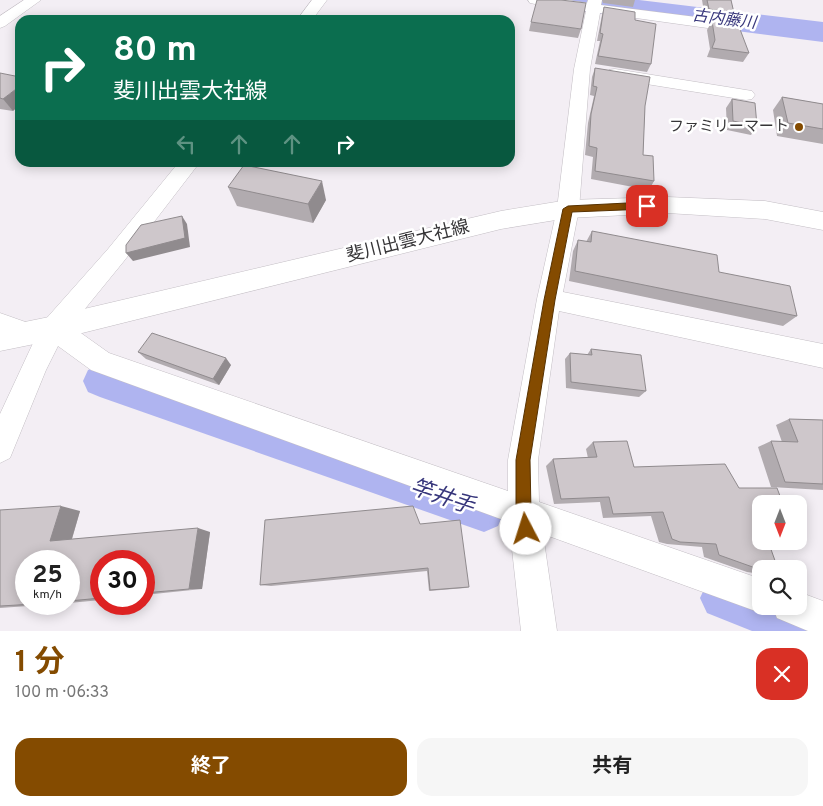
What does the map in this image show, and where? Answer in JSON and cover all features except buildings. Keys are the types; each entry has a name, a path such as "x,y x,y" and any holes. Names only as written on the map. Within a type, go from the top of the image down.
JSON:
{"main road":[{"name":"斐川出雲大社線","path":"0,339 54,328 501,220 568,209 667,205 765,210 823,221"}],"street":[{"path":"0,23 34,0"},
{"path":"308,15 320,0"},
{"path":"535,0 595,4 736,27"},
{"path":"539,631 524,512 523,460 549,300 568,209 582,69 595,4"},
{"path":"582,69 746,95"},
{"path":"0,448 34,367 54,328 116,255 186,167"},
{"path":"549,300 823,356"},
{"path":"0,324 25,333"},
{"path":"54,328 100,362 752,593"},
{"path":"807,613 823,619"}],"waterway":[{"name":"古内藤川","path":"565,0 823,32"},
{"name":"竿井手","path":"100,381 484,512"},
{"name":"竿井手","path":"722,598 811,631"}],"place":[{"name":"ファミリーマート","path":"799,127"}],"route":[{"path":"526,529 523,460 549,300 568,209 647,206"}]}
